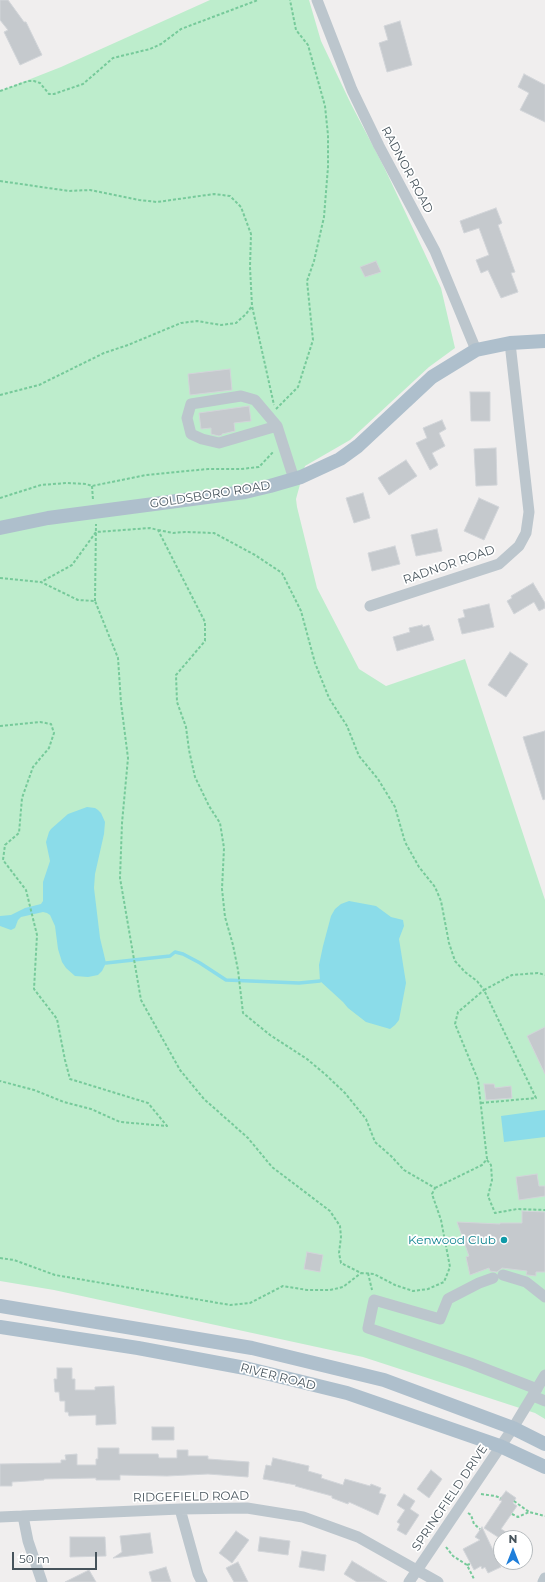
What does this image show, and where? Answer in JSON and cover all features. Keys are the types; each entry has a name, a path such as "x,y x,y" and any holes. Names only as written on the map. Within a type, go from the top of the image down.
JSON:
{"main road":[{"name":"GOLDSBORO ROAD","path":"0,528 48,518 225,495 270,486 294,479 317,471 340,459 358,446 432,378 476,350 510,343 545,341"},
{"name":"RIVER ROAD","path":"0,1306 259,1350 384,1380 512,1428 545,1444"},
{"name":"RIVER ROAD","path":"0,1327 138,1348 245,1368 347,1393 500,1446 545,1467"}],"street":[{"name":"RADNOR ROAD","path":"317,0 352,90 379,146 435,251 476,350"},
{"name":"RADNOR ROAD","path":"370,606 500,564 519,546 526,533 529,512 510,343"},
{"path":"277,426 218,443 202,440 191,434 186,418 191,404 241,396 255,400 277,426 294,479"},
{"path":"545,1297 526,1282 498,1276 479,1283 448,1299 440,1319 374,1300 368,1328 470,1363 535,1392 545,1401"},
{"name":"SPRINGFIELD DRIVE","path":"408,1582 512,1428 545,1375"},
{"name":"RIDGEFIELD ROAD","path":"0,1517 180,1509 247,1508 303,1517 358,1537 438,1582"},
{"path":"180,1509 198,1574 202,1582"},
{"path":"23,1516 28,1541 42,1582"},
{"path":"543,1582 545,1578"}],"path":[{"path":"0,91 28,81 40,83 49,94 83,84 114,58 150,49 161,44 181,30 258,0"},
{"path":"275,410 298,387 314,340 307,281 314,260 324,218 328,167 328,135 325,106 308,45 296,30 290,0"},
{"path":"0,181 69,191 90,190 139,200 157,202 214,194 230,196 241,207 251,234 250,267 252,306 275,410 277,426"},
{"path":"0,395 39,385 104,353 128,345 181,323 197,321 222,325 236,322 246,314 252,306"},
{"path":"0,498 41,485 67,483 86,484 92,486 146,475 208,469 241,469 260,467 276,448"},
{"path":"41,582 72,565 96,532 150,528 173,533 185,532 214,534 255,556 282,573 301,611 315,662 329,698 347,726 359,756 378,779 395,807 405,842 419,867 435,887 442,901 449,943 455,962 477,981 484,990 536,1098 481,1103"},
{"path":"158,530 205,622 205,641 176,675 177,702 186,727 195,777 209,806 220,822 224,848 222,889 225,917 239,973 243,1013 270,1035 307,1059 326,1075 345,1093 366,1119 375,1142 404,1170 435,1188"},
{"path":"96,532 95,601 118,658 121,703 128,758 122,822 120,878 141,1000 180,1070 204,1100 248,1138 272,1167 330,1211 340,1226 341,1237 339,1253 341,1263 361,1273 374,1274 395,1285 413,1291 428,1289 444,1282 450,1267 441,1220 432,1194 435,1188 482,1165 487,1159"},
{"path":"0,578 41,582 78,600 95,601"},
{"path":"0,726 40,722 51,724 54,733 49,748 33,767 22,798 19,833 5,846 3,860 26,890 37,935 34,989 57,1019 70,1079 148,1103 167,1126 120,1122 34,1090 0,1081"},
{"path":"545,975 538,973 512,976 484,990 458,1012 455,1024 478,1080 487,1159 491,1165 492,1180 488,1196 495,1213 517,1209 545,1210"},
{"path":"0,1258 14,1260 55,1275 230,1305 250,1303 283,1286 307,1290 330,1290 343,1287 361,1273"},
{"path":"368,1274 374,1300"},
{"path":"483,1495 492,1495 501,1498"},
{"path":"514,1501 529,1512 545,1516"},
{"path":"466,1512 471,1515 474,1524 480,1529"},
{"path":"512,1514 518,1517 529,1512"},
{"path":"446,1547 453,1556 467,1565 474,1579"}],"green space":[{"path":"210,0 309,0 321,41 351,104 384,167 441,288 455,348 429,367 350,440 305,466 296,499 317,588 359,669 386,686 465,659 545,900 545,1419 535,1413 363,1357 54,1290 0,1281 0,91 61,67"}],"water":[{"path":"87,807 98,810 105,822 104,834 95,874 94,888 100,938 106,963 98,975 88,977 75,976 62,962 58,949 55,926 50,915 47,913 43,912 21,917 15,928 11,930 0,926 0,916 11,915 25,908 41,904 43,901 43,882 50,861 46,842 49,832 68,814"},
{"path":"349,901 376,906 391,917 403,920 404,926 399,939 406,983 399,1020 390,1029 366,1022 348,1008 320,981 319,965 331,916 335,909 341,904"},
{"path":"545,1110 545,1137 504,1142 501,1116"}],"building":[{"path":"0,0 8,0 24,22 26,22 42,55 20,65 4,32 8,30 0,20"},
{"path":"400,21 412,65 387,72 379,43 388,40 384,26"},
{"path":"524,74 545,85 545,122 520,110 529,93 518,87"},
{"path":"496,208 502,223 498,225 515,272 511,273 518,292 501,298 488,270 481,273 476,260 489,255 479,228 464,233 460,221"},
{"path":"376,261 381,272 365,277 360,267"},
{"path":"230,369 232,390 190,395 188,374"},
{"path":"470,392 490,392 490,421 471,421"},
{"path":"249,406 251,421 234,423 235,431 219,436 211,434 211,428 201,429 199,413"},
{"path":"442,420 446,429 439,433 445,446 432,453 438,465 430,470 416,443 427,438 423,428"},
{"path":"496,448 497,485 476,486 474,449"},
{"path":"406,460 417,476 389,495 378,478"},
{"path":"363,493 370,518 354,523 346,498"},
{"path":"479,498 499,507 484,540 464,531"},
{"path":"437,529 442,551 416,556 411,535"},
{"path":"395,546 400,564 372,571 368,553"},
{"path":"533,583 545,603 545,608 539,611 534,602 514,614 507,601 512,598 511,596"},
{"path":"489,604 494,627 462,634 458,619 465,617 463,610"},
{"path":"422,625 423,627 429,625 434,640 397,651 393,637 410,632 409,628"},
{"path":"510,652 528,664 506,697 488,685"},
{"path":"545,731 545,799 543,800 523,737"},
{"path":"545,1027 545,1074 527,1036"},
{"path":"484,1084 494,1084 495,1088 511,1086 512,1098 486,1100"},
{"path":"537,1174 539,1186 545,1186 545,1196 519,1200 516,1177"},
{"name":"Kenwood Club","path":"522,1211 545,1212 545,1272 536,1272 536,1276 526,1275 527,1271 502,1268 497,1272 490,1271 489,1268 470,1275 466,1257 469,1256 457,1222 500,1224 522,1223"},
{"path":"307,1252 323,1255 320,1272 304,1269"},
{"path":"57,1368 72,1368 72,1379 75,1379 75,1390 95,1390 95,1387 114,1386 116,1424 96,1425 96,1415 69,1416 68,1412 65,1412 65,1401 60,1401 59,1392 55,1392 54,1379 57,1379"},
{"path":"152,1427 174,1427 174,1440 152,1440"},
{"path":"98,1448 119,1448 119,1454 158,1454 159,1458 177,1458 177,1450 188,1450 188,1456 208,1456 208,1459 249,1462 248,1477 208,1474 167,1476 120,1475 120,1480 96,1480 96,1478 44,1479 12,1482 12,1486 0,1486 0,1464 61,1463 61,1460 66,1460 65,1455 77,1454 77,1465 96,1465 96,1459 98,1459"},
{"path":"273,1458 309,1466 308,1471 322,1475 321,1478 343,1485 345,1479 370,1486 371,1484 381,1488 379,1493 386,1495 378,1515 349,1502 348,1504 332,1498 332,1496 295,1486 296,1485 263,1479 266,1465 271,1466"},
{"path":"431,1470 442,1479 429,1498 417,1489"},
{"path":"506,1491 516,1498 513,1503 517,1506 501,1529 503,1530 493,1530 493,1534 484,1528 502,1501 499,1500"},
{"path":"404,1494 415,1501 410,1509 419,1515 406,1535 397,1530 400,1524 397,1522 405,1510 397,1505"},
{"path":"482,1527 493,1550 493,1570 494,1570 488,1573 485,1567 482,1569 481,1566 474,1570 463,1549 480,1540 475,1537"},
{"path":"236,1531 249,1540 232,1563 219,1553"},
{"path":"150,1533 153,1553 113,1558 122,1552 120,1536"},
{"path":"70,1537 105,1537 106,1556 70,1557"},
{"path":"260,1537 290,1541 288,1555 258,1551"},
{"path":"302,1551 326,1555 324,1571 299,1567"},
{"path":"352,1561 387,1582 357,1582 344,1574"},
{"path":"238,1562 248,1582 234,1582 226,1568"},
{"path":"166,1567 171,1582 152,1582 149,1572"},
{"path":"89,1570 96,1582 65,1582"}],"waterway":[{"path":"106,963 170,956 175,952 183,954 200,963 226,980 299,983 320,981"}],"place":[{"name":"Kenwood Club","path":"504,1240"}]}
